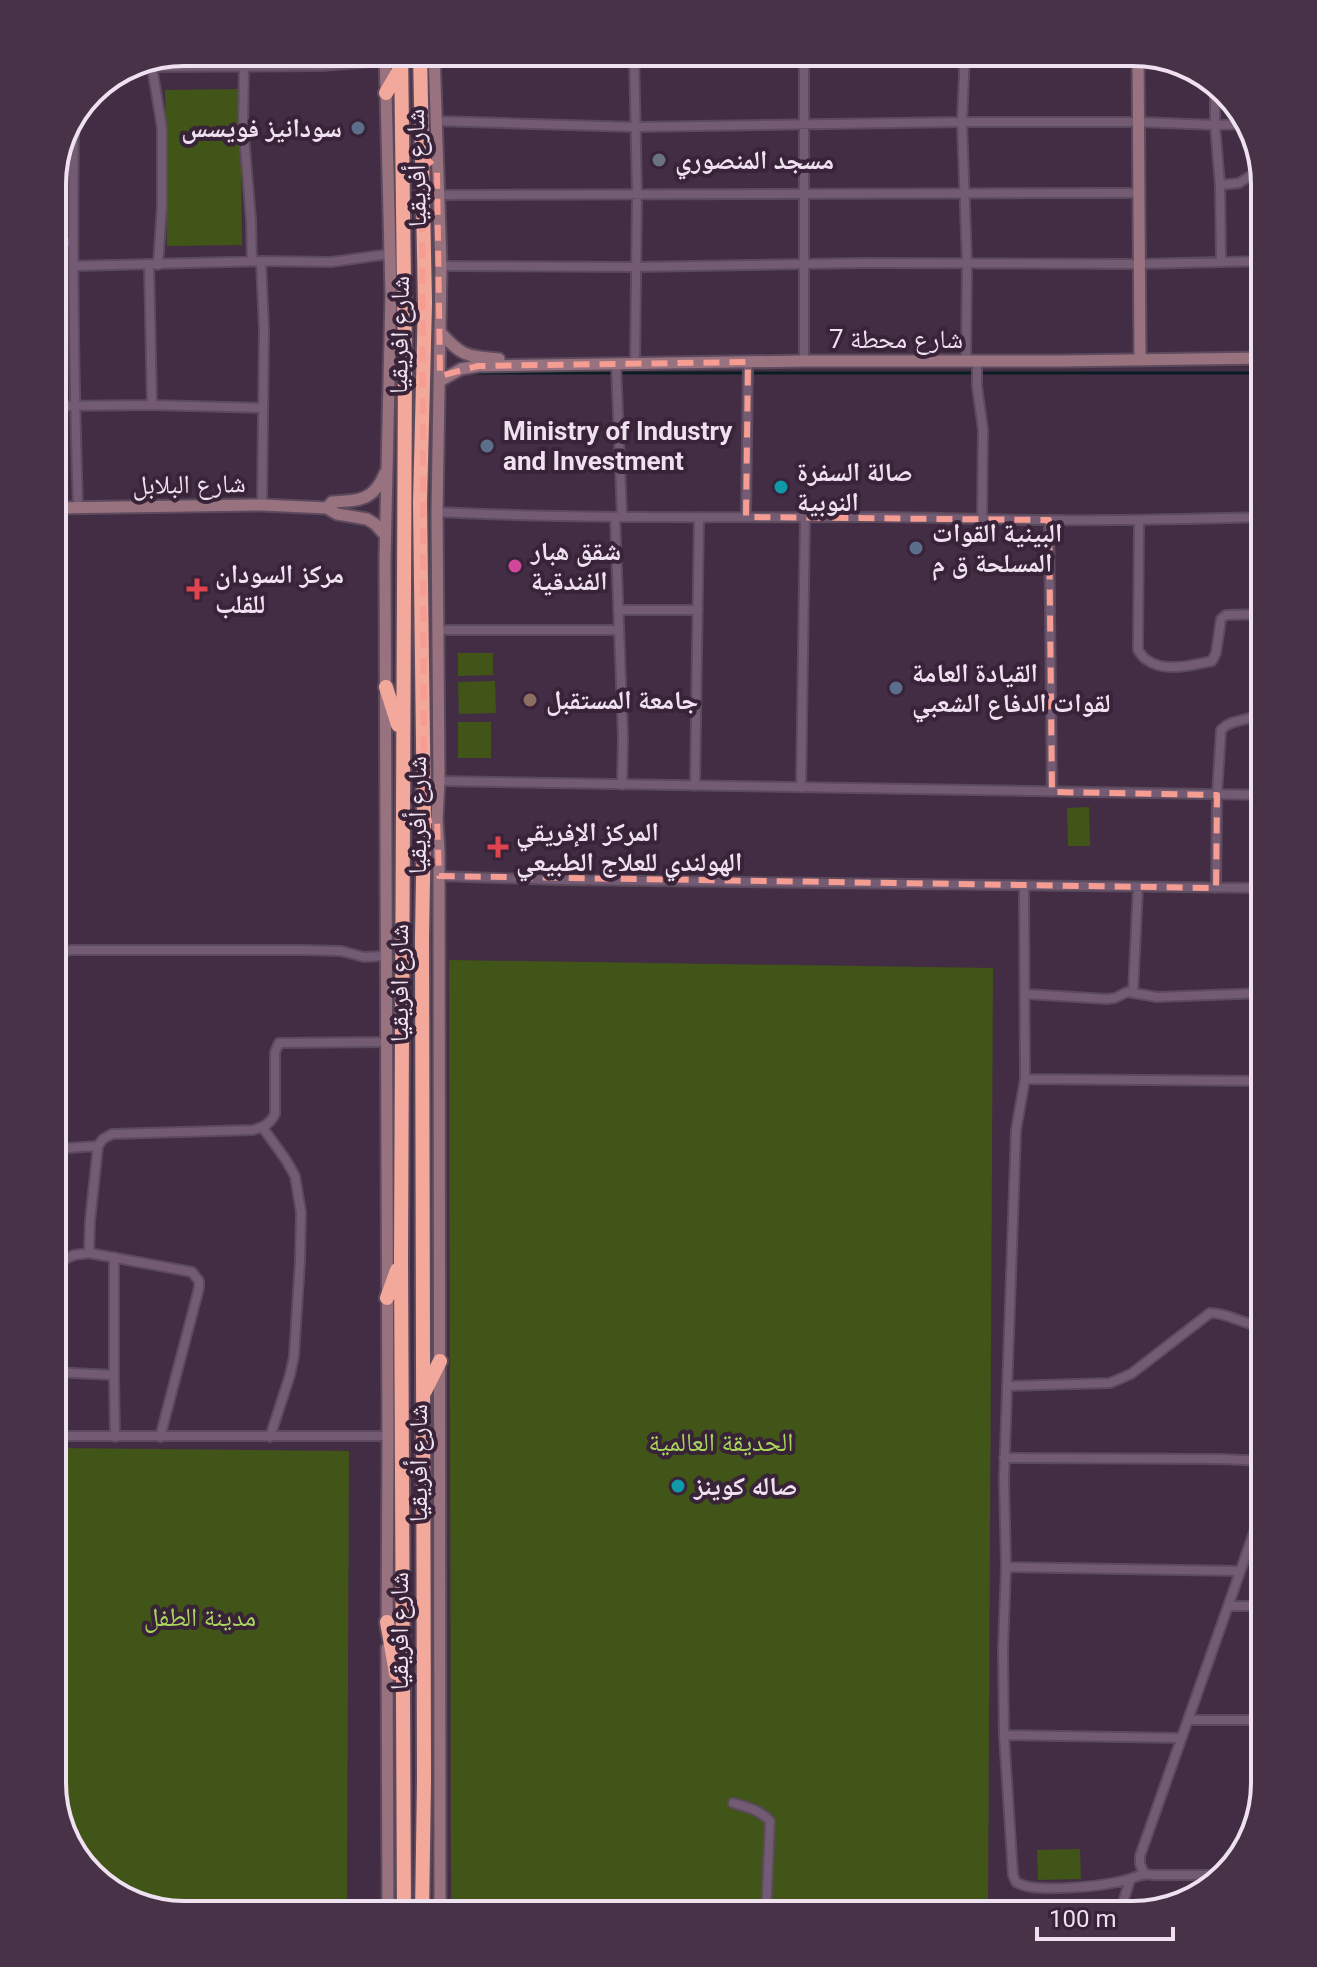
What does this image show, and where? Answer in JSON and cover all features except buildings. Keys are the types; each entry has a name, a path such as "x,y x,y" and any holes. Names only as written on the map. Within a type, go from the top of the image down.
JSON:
{"highway":[{"path":"386,93 398,66"},
{"name":"شارع افريقيا","path":"401,66 405,364 401,1258 404,1901"},
{"name":"شارع افريقيا","path":"420,66 425,303 420,502 430,820 423,1065 422,1901"},
{"path":"422,152 437,171"},
{"path":"386,687 403,740"},
{"path":"403,1041 424,1039"},
{"path":"402,1077 423,1065"},
{"path":"387,1298 401,1258"},
{"path":"423,1395 440,1361"},
{"path":"387,1622 403,1708"}],"street":[{"path":"244,66 243,124 264,330 262,505"},
{"path":"172,67 322,66"},
{"name":"شارع أفريقيا","path":"385,66 391,294 385,535 388,1901"},
{"name":"شارع أفريقيا","path":"435,66 441,266 437,512 439,781 430,820 439,876 440,1901"},
{"path":"632,66 637,194 635,363"},
{"path":"804,66 804,361"},
{"path":"964,66 962,122 967,263 971,361 983,430 982,519"},
{"path":"1138,66 1140,360"},
{"path":"150,72 162,128 162,206 154,265 152,405"},
{"path":"1215,100 1221,261"},
{"path":"437,121 635,127 962,122 1235,124"},
{"path":"74,143 78,508"},
{"path":"67,172 73,172"},
{"path":"1220,185 1239,183 1250,176"},
{"path":"438,195 1138,193"},
{"path":"66,242 73,242"},
{"path":"74,266 331,262 389,254"},
{"path":"441,266 1251,261"},
{"path":"440,332 456,350 463,353 527,365"},
{"name":"شارع محطة 7","path":"527,365 1251,358"},
{"path":"746,517 748,362"},
{"path":"616,363 622,785"},
{"path":"440,381 471,366 527,365"},
{"path":"66,407 263,408"},
{"name":"شارع البلابل","path":"327,508 332,502 354,502 370,495 387,469"},
{"name":"شارع البلابل","path":"66,508 262,505 327,508 337,514 367,519 385,535"},
{"path":"437,512 507,516 1139,521 1251,518"},
{"path":"695,786 699,517"},
{"path":"801,788 805,518"},
{"path":"1049,520 1052,792"},
{"path":"1139,521 1138,650 1146,660 1162,666 1180,667 1212,661 1221,619 1226,615 1251,614"},
{"path":"618,610 698,610"},
{"path":"438,630 619,630"},
{"path":"1216,888 1221,730 1228,723 1251,718"},
{"path":"439,781 1251,795"},
{"path":"439,876 1251,888"},
{"path":"1024,886 1025,1079 1016,1130 1004,1458 1004,1735 1013,1875 1016,1882 1030,1888 1090,1886 1130,1880 1144,1873 1207,1875"},
{"path":"1133,993 1138,887"},
{"path":"66,951 302,950 341,951 364,957 385,956"},
{"path":"1026,994 1107,999 1127,992 1157,997 1251,994"},
{"path":"89,1253 98,1146 103,1139 112,1134 263,1128 275,1114 275,1052 279,1043 386,1042"},
{"path":"1025,1079 1251,1081"},
{"path":"263,1128 295,1176 301,1212 294,1356 270,1437"},
{"path":"66,1148 98,1146"},
{"path":"66,1259 89,1253 114,1257 192,1272 199,1281 160,1437"},
{"path":"114,1257 115,1437"},
{"path":"1007,1386 1110,1383 1131,1374 1210,1313 1227,1315 1251,1325"},
{"path":"66,1373 114,1375"},
{"path":"66,1436 388,1436"},
{"path":"1004,1458 1251,1460"},
{"path":"1144,1873 1140,1856 1251,1540"},
{"path":"1006,1567 1240,1571"},
{"path":"1228,1606 1251,1606"},
{"path":"1188,1720 1251,1720"},
{"path":"1004,1735 1181,1738"},
{"path":"733,1803 764,1814 770,1821 767,1901"},
{"path":"1123,1901 1130,1880"}],"highlighted area":[{"path":"422,152 437,171 440,376 478,366 748,362 746,517 1049,520 1052,792 1217,795 1216,888 439,876 437,819 424,822"}],"green space":[{"path":"240,89 242,245 167,246 165,90"},
{"path":"458,653 493,653 493,675 458,676"},
{"path":"495,681 496,713 459,714 458,682"},
{"path":"458,722 491,722 491,758 458,758"},
{"path":"1089,807 1090,846 1068,846 1067,808"},
{"name":"الحديقة العالمية","path":"449,960 993,968 988,1901 451,1901"},
{"name":"مدينة الطفل","path":"66,1448 349,1451 347,1901 177,1901 146,1895 125,1885 90,1855 75,1828 67,1798"},
{"path":"1080,1849 1081,1879 1038,1880 1037,1850"}],"waterway":[{"path":"465,373 1251,373"}],"place":[{"name":"سودانيز فويسس","path":"358,128"},
{"name":"مسجد المنصوري","path":"659,160"},
{"name":"Ministry of Industry and Investment","path":"487,446"},
{"name":"صالة السفرة النوبية","path":"781,487"},
{"name":"البينية القوات المسلحة ق م","path":"916,548"},
{"name":"شقق هبار الفندقية","path":"515,566"},
{"name":"مركز السودان للقلب","path":"197,589"},
{"name":"القيادة العامة لقوات الدفاع الشعبي","path":"896,688"},
{"name":"جامعة المستقبل","path":"530,700"},
{"name":"المركز الإفريقي الهولندي للعلاج الطبيعي","path":"498,847"},
{"name":"صاله كوينز","path":"678,1486"}]}
